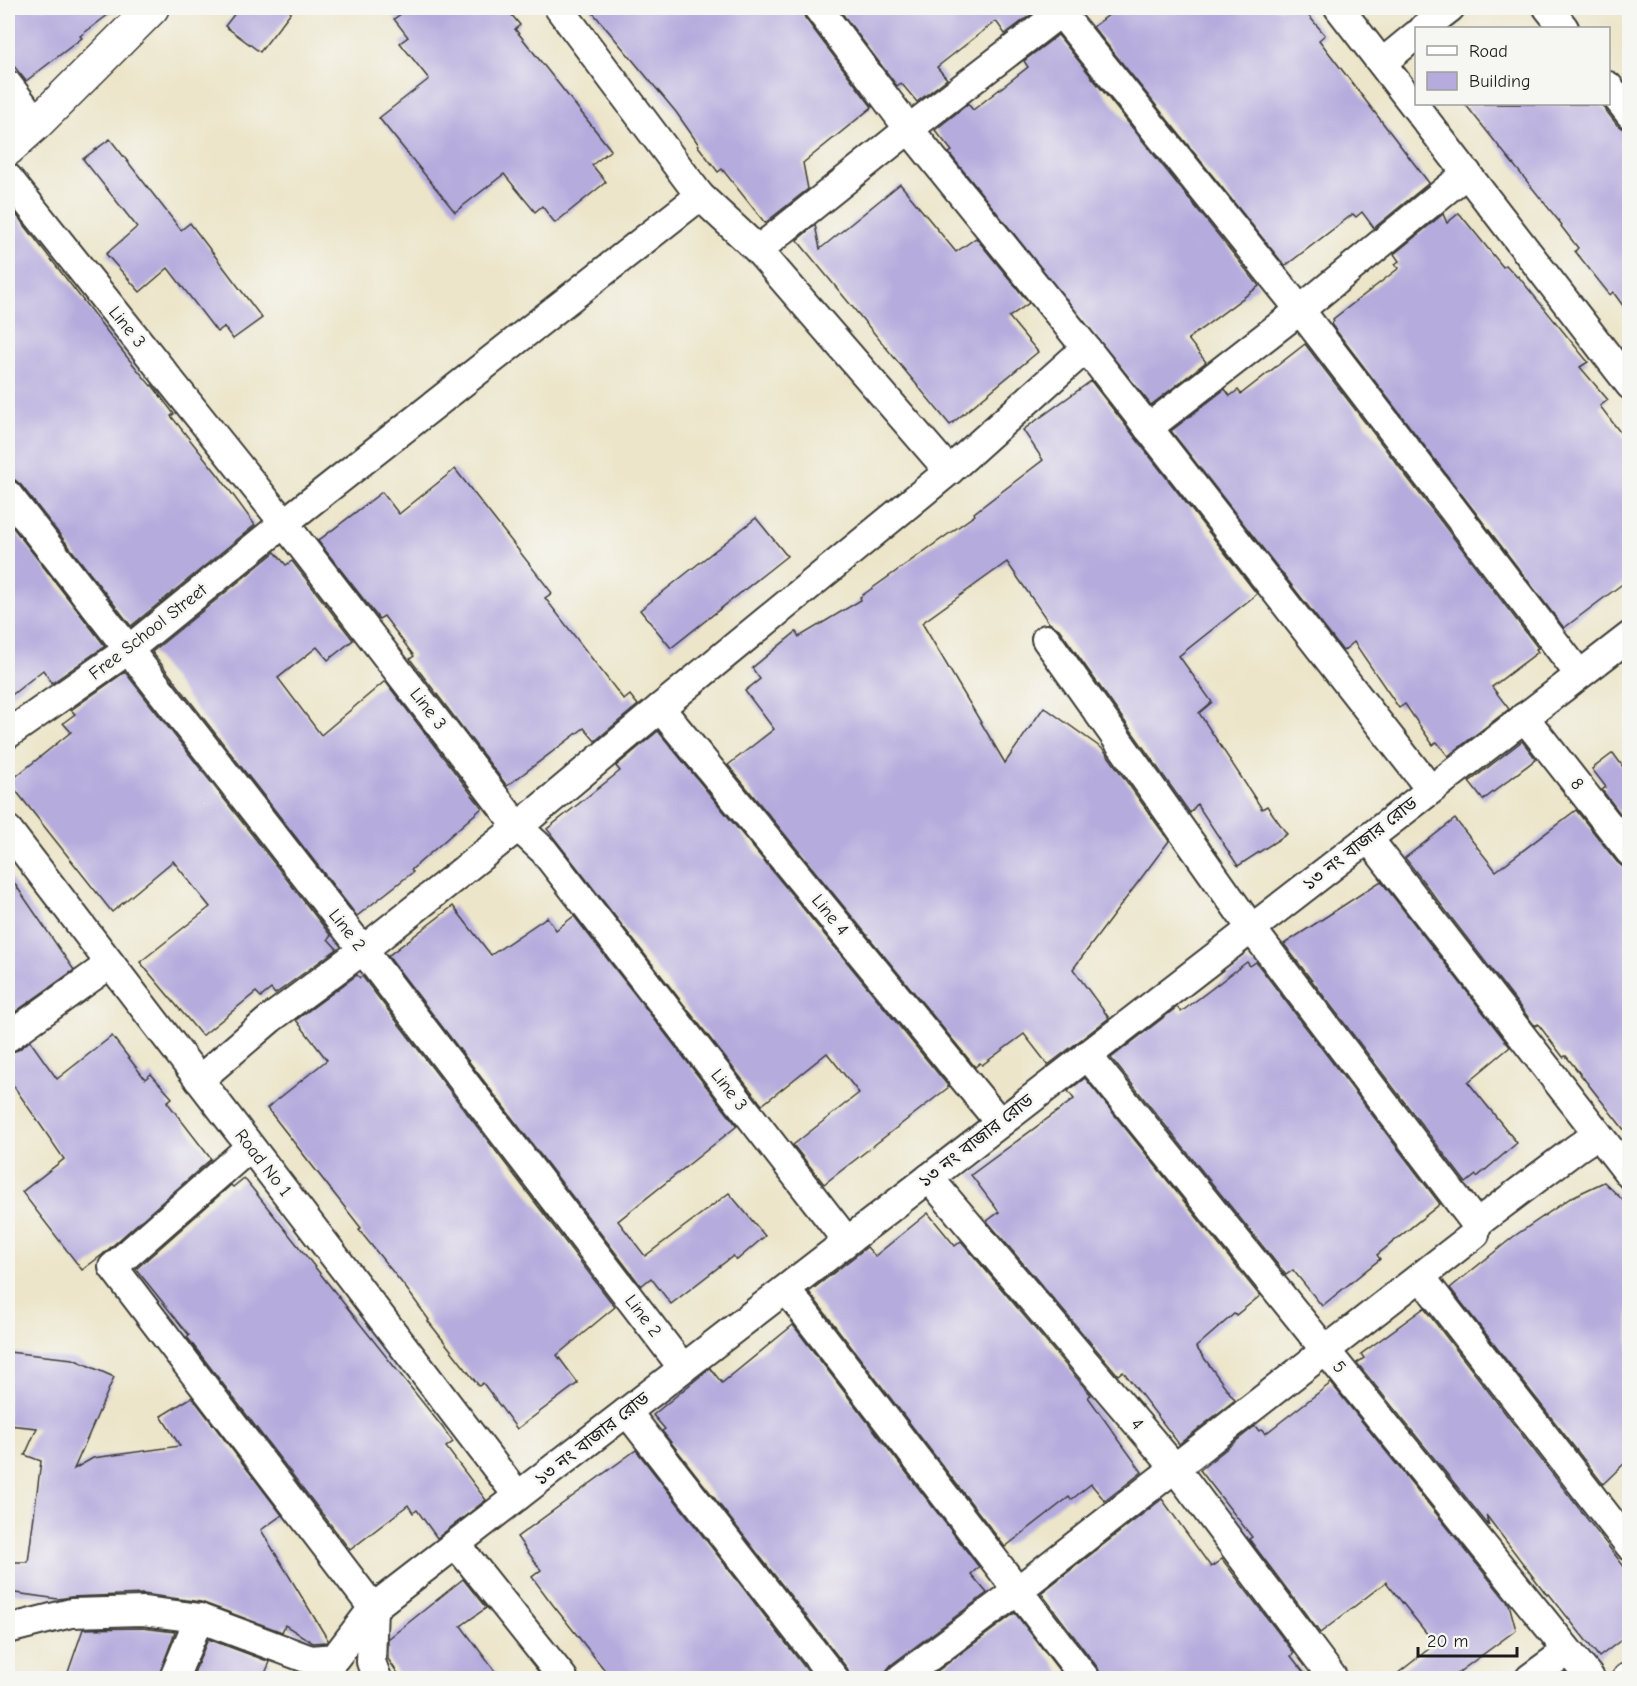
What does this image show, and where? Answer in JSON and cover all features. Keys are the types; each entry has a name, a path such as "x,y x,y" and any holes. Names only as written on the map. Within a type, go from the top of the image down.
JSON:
{"street":[{"path":"8,149 152,8"},
{"path":"559,8 700,196 758,250 949,471"},
{"path":"818,8 909,129 1086,348 1430,789"},
{"path":"1339,8 1629,384"},
{"path":"1425,27 1450,8"},
{"path":"1548,8 1563,27"},
{"path":"758,250 1062,9 1300,310 1579,674"},
{"path":"1382,63 1415,36"},
{"path":"8,85 37,123"},
{"path":"1610,89 1629,114"},
{"path":"1148,428 1300,310 1467,172"},
{"name":"Line 3","path":"8,178 284,523 519,827 544,851 847,1241"},
{"name":"Free School Street","path":"8,734 128,650 284,523 700,196"},
{"path":"199,1080 270,1019 363,950 519,827 949,471 1086,348"},
{"name":"Line 2","path":"8,495 363,950 683,1368"},
{"name":"১৩ নং বাজার রোড","path":"8,1629 71,1613 143,1611 200,1618 311,1660 335,1658 373,1608 1629,636"},
{"path":"901,1678 1017,1592 1475,1234 1476,1224 1251,928 1046,639"},
{"name":"Line 4","path":"660,708 999,1123"},
{"name":"8","path":"1524,717 1629,852"},
{"name":"Road No 1","path":"8,830 518,1496"},
{"path":"1368,838 1629,1175"},
{"path":"8,1037 110,964"},
{"name":"5","path":"1088,1055 1590,1678"},
{"path":"1476,1224 1598,1134"},
{"path":"250,1147 113,1266 373,1608 371,1662 376,1678"},
{"name":"4","path":"929,1178 1174,1468 1333,1678"},
{"path":"1421,1277 1629,1546"},
{"path":"786,1289 1085,1678"},
{"path":"627,1412 834,1678"},
{"path":"456,1544 563,1678"},
{"path":"174,1678 200,1618"},
{"path":"1530,1678 1567,1651"}],"building":[{"path":"8,8 117,8 26,81 8,59"},
{"path":"239,8 294,8 260,52 225,26"},
{"path":"409,8 506,8 520,25 515,29 611,150 592,165 606,182 555,223 542,206 535,212 504,174 455,212 379,118 429,79 400,43 408,37 394,19"},
{"path":"589,8 802,8 805,18 872,107 803,163 808,189 765,223 722,169 718,172 676,112"},
{"path":"838,8 1040,8 1005,34 996,21 937,67 947,79 917,102 901,83 897,86"},
{"path":"1118,8 1302,8 1325,35 1319,40 1429,183 1374,228 1362,212 1356,217 1353,214 1285,266 1093,27"},
{"path":"1058,35 1259,286 1188,339 1206,362 1151,405 949,153 952,151 935,130 968,104 973,110 1028,67 1024,61"},
{"path":"1466,105 1602,105 1617,125 1629,130 1629,314 1613,292 1610,295 1575,251 1578,248"},
{"path":"110,139 181,230 190,223 262,318 233,339 224,327 217,332 168,268 140,292 106,254 137,227 83,159"},
{"path":"900,184 956,252 976,238 1029,303 1009,317 1038,352 950,425 797,240 815,225 820,249"},
{"path":"8,204 127,357 152,385 174,414 171,416 255,525 131,626 21,485 15,480 8,479"},
{"path":"1459,213 1503,267 1506,265 1518,276 1588,362 1580,367 1608,400 1600,406 1629,444 1629,579 1564,628 1331,324 1333,319 1399,268 1395,264 1399,261 1394,254 1443,214 1447,223"},
{"path":"1305,344 1538,648 1536,649 1538,652 1492,687 1509,709 1448,756 1437,742 1433,745 1405,704 1399,708 1354,642 1343,651 1171,431 1225,389 1230,396 1238,390 1241,394"},
{"path":"1091,381 1257,594 1179,656 1212,702 1199,713 1262,809 1267,806 1287,834 1238,866 1197,804 1190,813 1059,629 1049,623 1007,562 922,623 1005,763 1044,707 1104,750 1169,841 1073,969 1109,1018 1048,1065 1024,1034 982,1065 980,1063 975,1067 728,765 774,729 745,691 760,679 752,668 796,632 799,637 861,600 860,597 975,515 974,513 1043,460 1023,430"},
{"path":"455,469 552,593 545,598 624,700 630,695 638,705 595,741 584,728 507,786 410,659 414,656 384,616 379,619 318,541 382,492 399,514"},
{"path":"756,518 787,556 671,648 640,610"},
{"path":"8,521 105,646 52,683 43,670 8,698"},
{"path":"275,552 286,565 292,561 353,640 328,660 317,647 278,678 321,735 385,681 482,808 411,870 413,872 357,916 152,652"},
{"path":"125,672 331,936 328,939 337,949 275,994 271,989 261,997 256,992 202,1036 140,962 210,907 173,861 112,912 9,782 71,732 63,723 75,714 71,710"},
{"path":"658,731 949,1087 824,1184 793,1145 859,1093 827,1053 762,1105 547,829 620,771 616,766"},
{"path":"1522,741 1536,759 1483,800 1469,782"},
{"path":"1613,753 1626,771 1629,768 1629,825 1602,790 1606,787 1592,769"},
{"path":"1576,810 1617,862 1629,868 1629,1136 1566,1056 1563,1057 1538,1024 1535,1026 1405,858 1455,819 1496,871"},
{"path":"8,874 74,970 8,1017"},
{"path":"1381,881 1510,1047 1468,1082 1517,1143 1477,1177 1476,1175 1466,1183 1284,944"},
{"path":"453,906 491,955 547,917 556,930 574,916 737,1126 618,1221 645,1256 729,1193 765,1236 737,1260 733,1256 671,1304 651,1278 641,1286 388,956"},
{"path":"1247,962 1250,966 1256,962 1440,1204 1377,1255 1380,1259 1322,1306 1293,1270 1286,1275 1111,1058 1177,1007 1181,1012"},
{"path":"357,975 360,978 362,976 615,1307 557,1355 578,1383 517,1429 483,1383 479,1386 428,1321 406,1288 359,1230 361,1228 267,1108 327,1060 296,1020"},
{"path":"112,1036 145,1079 151,1074 172,1098 167,1102 211,1159 82,1270 22,1192 64,1159 8,1078 8,1053 18,1050 30,1041 57,1079"},
{"path":"1085,1078 1260,1296 1236,1315 1234,1314 1196,1347 1235,1400 1179,1444 1123,1371 1118,1375 987,1221 999,1212 971,1175 1074,1099 1068,1091"},
{"path":"244,1178 443,1428 453,1442 446,1447 486,1500 437,1538 417,1510 413,1513 408,1505 350,1550 187,1337 189,1335 136,1269 231,1185 233,1187"},
{"path":"1604,1182 1629,1206 1629,1459 1603,1484 1450,1288 1513,1237 1572,1197"},
{"path":"928,1213 955,1246 961,1241 1091,1395 1088,1397 1142,1472 1105,1501 1091,1484 1071,1500 1069,1497 1005,1547 809,1292 867,1247 875,1256"},
{"path":"1424,1308 1629,1573 1629,1634 1599,1657 1549,1594 1547,1595 1486,1515 1489,1526 1357,1363 1364,1358 1361,1354"},
{"path":"793,1325 979,1567 971,1574 987,1593 891,1665 886,1671 885,1678 850,1678 847,1668 662,1431 665,1429 653,1415 710,1368 722,1383"},
{"path":"8,1352 73,1359 114,1377 74,1469 93,1458 180,1446 161,1416 192,1397 282,1515 261,1530 328,1640 313,1643 285,1625 282,1632 201,1602 143,1594 58,1599 8,1592 8,1562 28,1562 41,1461 25,1455 37,1428 8,1425"},
{"path":"1331,1383 1509,1604 1516,1630 1451,1678 1392,1678 1435,1644 1386,1582 1320,1633 1249,1539 1252,1537 1200,1470 1255,1426 1259,1431 1262,1429 1265,1434"},
{"path":"636,1450 813,1678 611,1678 553,1605 532,1577 541,1570 517,1537"},
{"path":"1162,1499 1211,1567 1222,1559 1294,1653 1291,1656 1308,1678 1101,1678 1098,1668 1041,1593"},
{"path":"463,1579 486,1608 461,1626 500,1678 401,1678 388,1659 388,1639"},
{"path":"1015,1613 1065,1678 928,1678"},
{"path":"142,1628 175,1632 158,1678 66,1678 83,1629"},
{"path":"208,1639 270,1662 263,1678 192,1678"}]}
